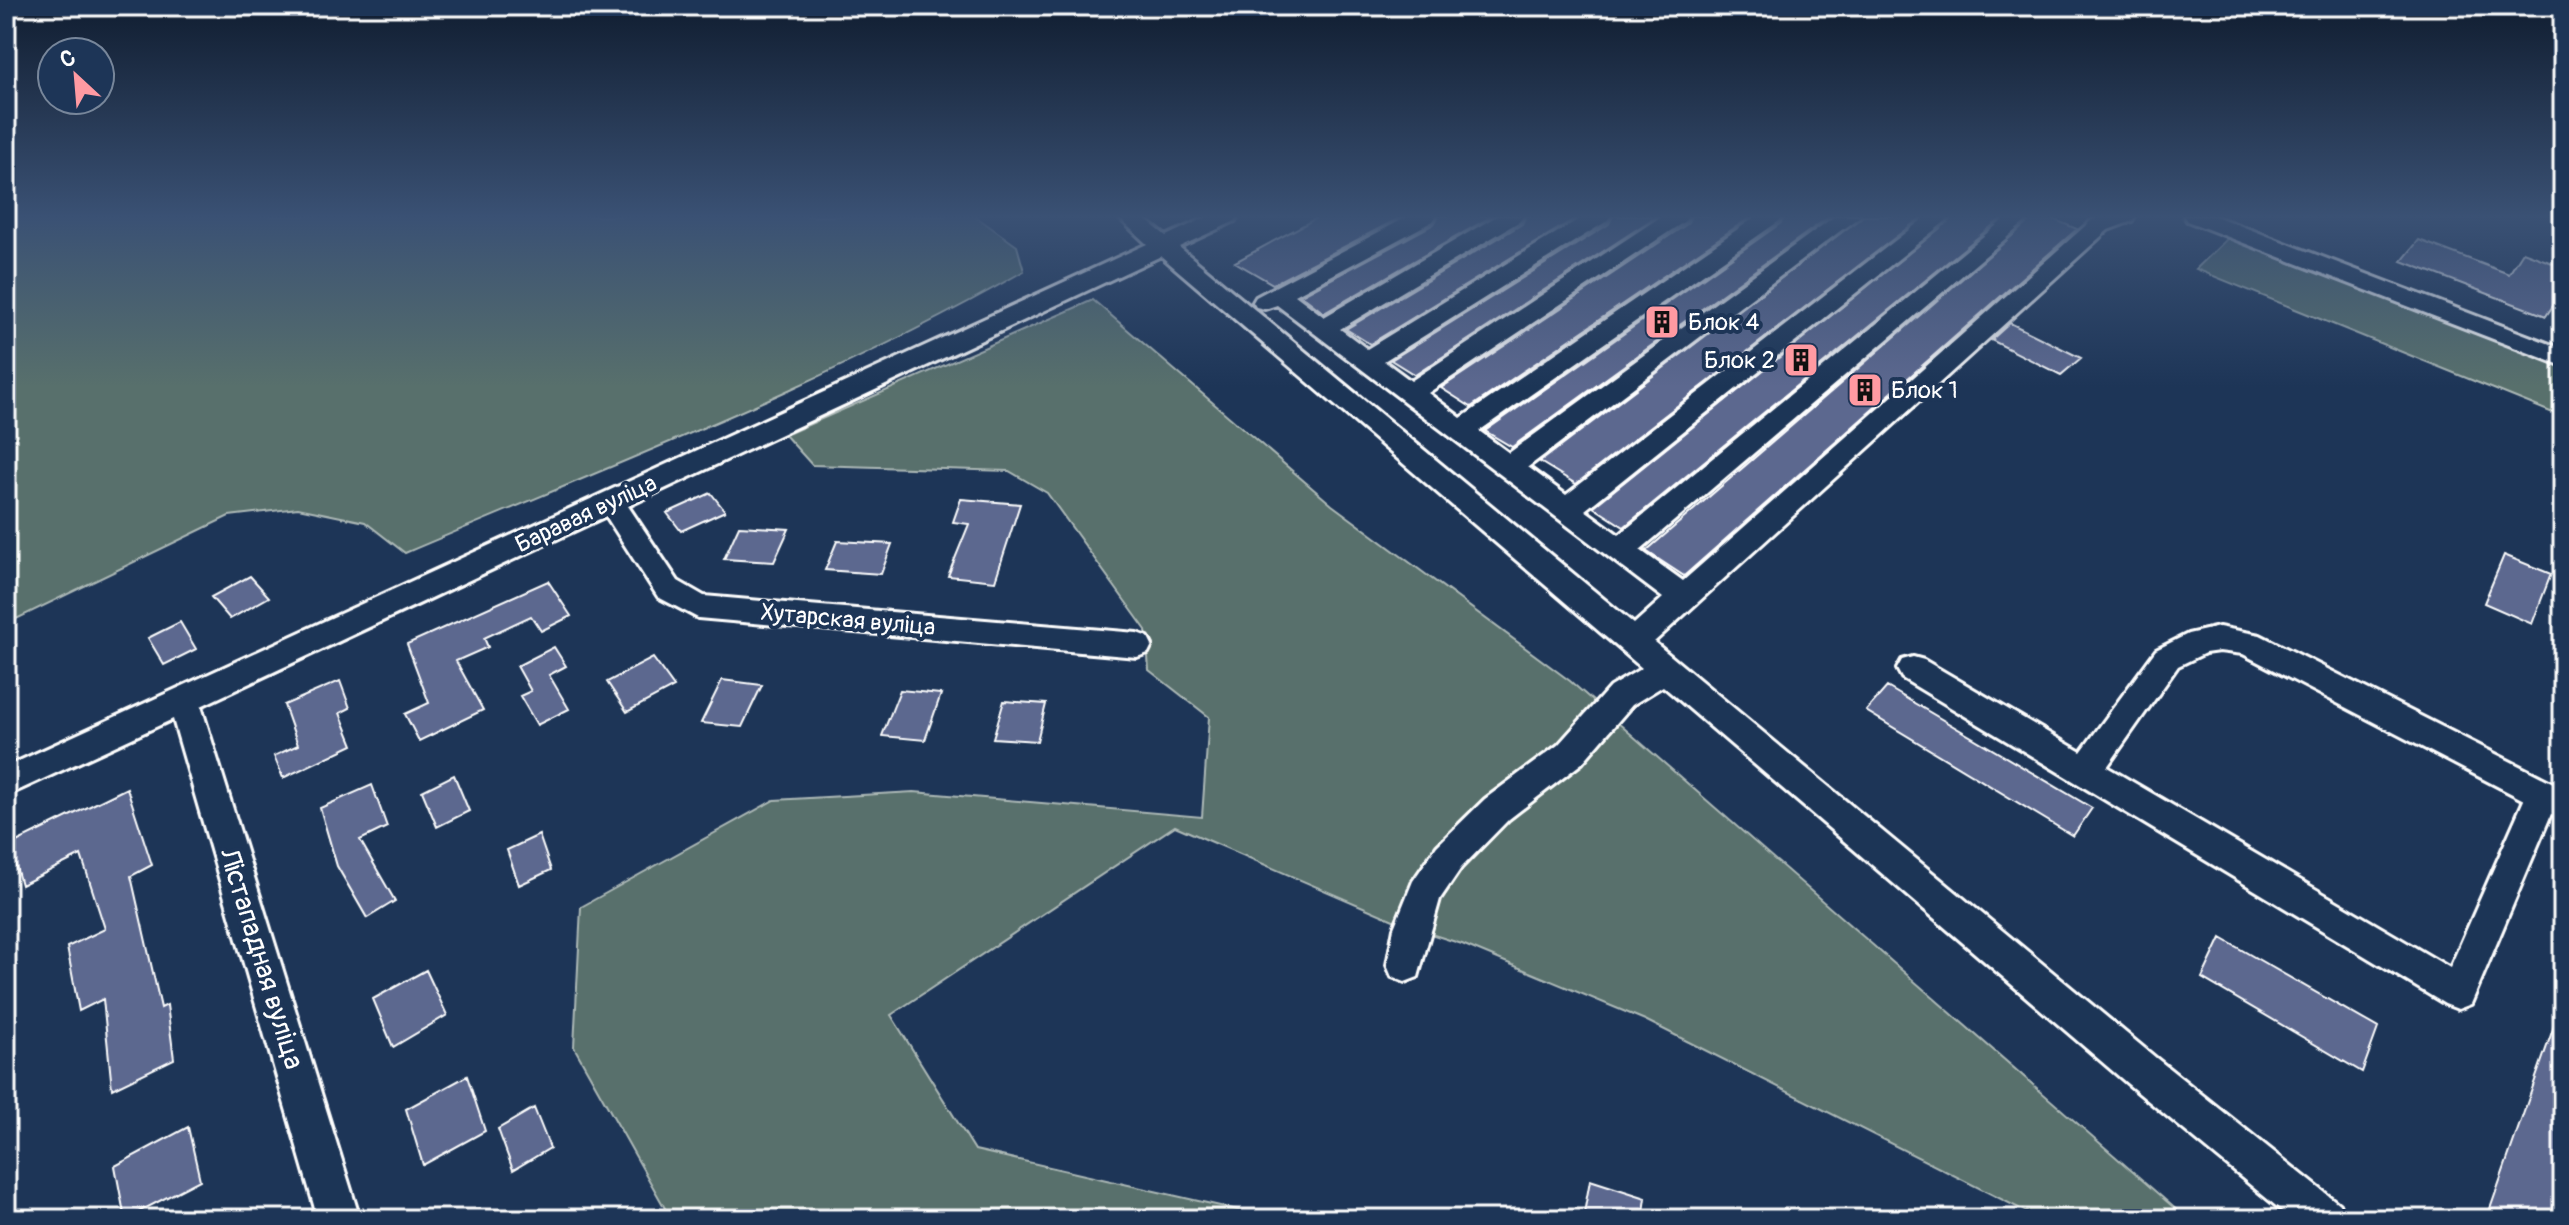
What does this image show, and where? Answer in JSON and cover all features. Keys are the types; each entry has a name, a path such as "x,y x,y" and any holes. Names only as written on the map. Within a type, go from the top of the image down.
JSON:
{"street":[{"name":"Баравая вуліца","path":"6,782 1107,273"},
{"path":"1198,273 2142,1071 2324,1219"},
{"path":"1245,313 1319,273"},
{"path":"1324,328 1416,273"},
{"path":"1367,360 1507,273"},
{"path":"1410,393 1591,273"},
{"path":"1461,431 1689,273"},
{"path":"1509,467 1772,273"},
{"path":"1566,510 1868,273"},
{"path":"1620,550 1952,273"},
{"path":"1634,642 2046,273"},
{"path":"2343,273 2563,358"},
{"path":"1279,295 1684,598"},
{"name":"Хутарская вуліца","path":"611,502 668,589 698,607 1137,645"},
{"path":"1913,669 2458,992 2553,799 2249,643 2219,639 2199,642 2167,658 2086,771"},
{"path":"1405,965 1412,928 1425,892 1449,857 1497,809 1570,754 1621,696 1665,670"},
{"name":"Лістападная вуліца","path":"183,700 339,1219"}],"green space":[{"path":"6,273 1020,273 950,312 797,386 405,553 365,522 298,508 229,516 6,624"},
{"path":"2206,273 2319,273 2563,367 2563,417"},
{"path":"1093,300 1332,505 1570,681 2187,1219 2028,1219 2029,1213 1645,1020 1462,944 1412,928 1175,826 891,1015 975,1150 1277,1219 671,1219 574,1047 581,907 774,800 914,792 1202,817 1209,717 1149,670 1146,630 1047,493 1009,471 812,465 785,435"}],"building":[{"path":"1254,273 1294,273 1273,284"},
{"path":"1342,273 1393,273 1324,313 1301,295"},
{"path":"1440,273 1486,273 1370,344 1346,329"},
{"path":"1530,273 1570,273 1415,375 1391,360"},
{"path":"1613,273 1668,273 1471,407 1441,388"},
{"path":"1710,273 1751,273 1512,447 1485,431"},
{"path":"1788,273 1849,273 1576,484 1540,462"},
{"name":"Блок 2","path":"1884,273 1934,273 1624,527 1593,507"},
{"name":"Блок 1","path":"1969,273 2027,273 1684,576 1646,551"},
{"path":"2434,273 2563,273 2563,291 2546,316"},
{"path":"2010,323 2081,358 2061,375 1991,340"},
{"path":"711,493 725,511 681,531 667,513"},
{"path":"961,499 1020,504 995,581 948,576 969,524 953,522"},
{"path":"739,526 789,529 774,562 724,559"},
{"path":"837,541 892,544 881,574 825,570"},
{"path":"2504,555 2551,574 2532,624 2484,603"},
{"path":"250,576 269,597 230,619 211,597"},
{"path":"548,581 571,616 541,631 531,616 484,638 488,647 456,661 483,710 419,741 405,714 429,703 407,644"},
{"path":"180,622 196,649 164,665 148,638"},
{"path":"554,647 566,666 549,675 569,709 537,725 520,696 531,691 517,666"},
{"path":"653,658 674,687 627,712 607,682"},
{"path":"722,680 762,685 742,727 701,723"},
{"path":"340,681 350,708 340,713 353,745 283,778 274,756 298,745 284,705"},
{"path":"1887,687 2092,808 2073,836 1866,711"},
{"path":"900,690 941,694 925,740 882,736"},
{"path":"1004,701 1046,704 1037,741 993,738"},
{"path":"454,775 469,811 437,827 422,791"},
{"path":"372,785 387,827 360,840 395,901 367,918 337,866 320,808"},
{"path":"127,788 152,865 131,876 161,1008 167,1005 174,1059 112,1089 103,999 79,1011 67,947 105,929 81,855 21,885 10,845"},
{"path":"539,835 551,870 519,885 507,850"},
{"path":"2221,938 2378,1028 2362,1072 2202,978"},
{"path":"426,970 447,1015 393,1047 373,999"},
{"path":"2560,1009 2563,1010 2563,1219 2507,1219 2490,1209"},
{"path":"467,1076 485,1131 423,1165 406,1109"},
{"path":"534,1108 550,1148 513,1170 498,1129"},
{"path":"188,1127 200,1180 125,1219 115,1166"},
{"path":"1590,1180 1646,1198 1643,1219 1583,1219"}],"place":[{"name":"Блок 4","path":"1662,322"},
{"name":"Блок 2","path":"1801,360"},
{"name":"Блок 1","path":"1865,390"}]}
